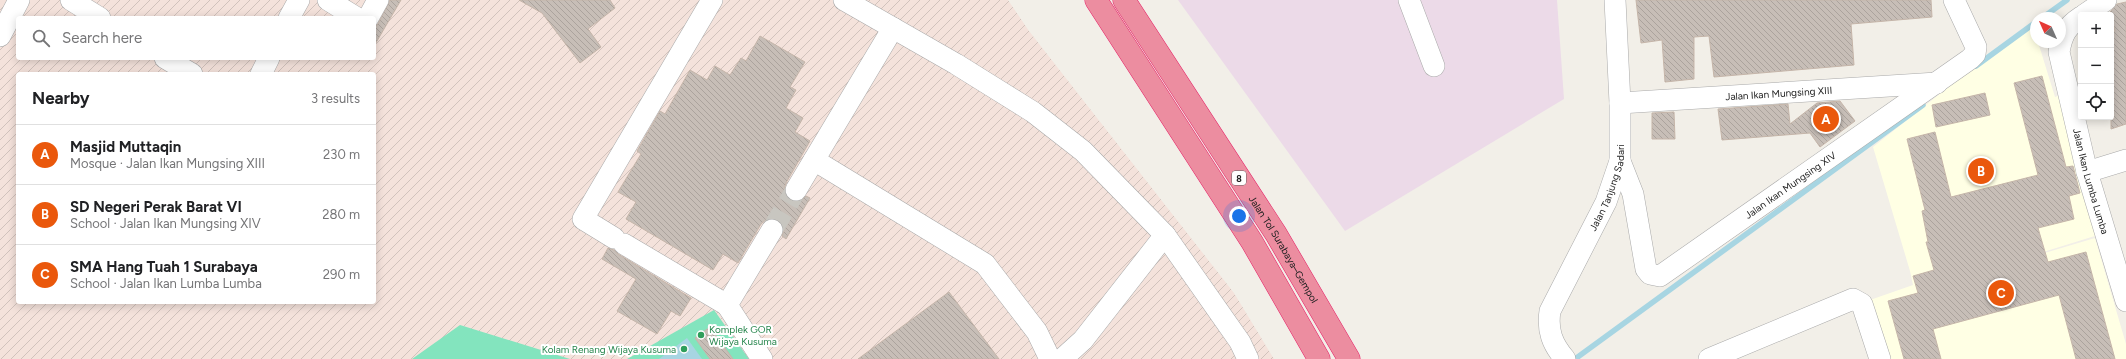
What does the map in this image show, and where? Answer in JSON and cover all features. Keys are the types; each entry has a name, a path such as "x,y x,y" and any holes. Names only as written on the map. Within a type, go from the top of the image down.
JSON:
{"highway":[{"name":"8","path":"1096,0 1252,242 1319,359"},
{"name":"Jalan Tol Surabaya–Gempol","path":"1124,0 1276,234 1349,359"}],"street":[{"path":"0,36 19,0"},
{"path":"71,0 97,16"},
{"path":"290,16 299,0"},
{"path":"328,0 354,16"},
{"path":"712,0 583,219 727,305 762,359"},
{"path":"844,0 1033,112 1083,150 1165,235 1240,342 1248,359"},
{"path":"1408,0 1434,66"},
{"name":"Jalan Tanjung Sadari","path":"1563,357 1552,341 1548,322 1550,311 1606,202 1620,161 1620,104 1615,0"},
{"name":"Jalan Ikan Mungsing XIV","path":"1620,161 1633,194 1646,269 1650,274 1660,276 1938,83 1970,59 1975,54 1976,47 1954,0"},
{"path":"2088,12 2106,0"},
{"name":"Jalan Ikan Lumba Lumba","path":"2078,19 2073,22 2062,36 2059,52 2088,172 2126,301"},
{"path":"796,190 893,28"},
{"path":"169,60 189,72"},
{"path":"262,72 268,60"},
{"name":"Jalan Ikan Mungsing XIII","path":"1620,104 1938,83"},
{"path":"814,160 985,264 1037,332 1050,359"},
{"path":"2088,172 2126,160"},
{"path":"727,305 772,230"},
{"path":"1062,359 1083,340 1165,235"},
{"path":"1710,359 1853,298 1862,304 1880,359"}],"shaded area":[{"path":"0,0 1008,0 1029,31 1234,293 1274,359 0,359"},
{"path":"1178,0 1557,0 1564,99 1345,231"},
{"path":"2030,29 2030,48 2040,48 2055,97 2061,95 2098,235 1947,282 2095,238 2126,344 2126,359 1886,359 1870,300 1913,285 1873,147 1946,89"}],"green space":[{"name":"Komplek GOR Wijaya Kusuma","path":"714,310 749,359 627,359"},
{"path":"460,325 570,359 412,359"}],"water":[{"name":"Kolam Renang Wijaya Kusuma","path":"687,338 702,359 659,359"}],"building":[{"path":"390,0 401,0 376,43 376,26"},
{"path":"519,0 610,0 615,8 588,29 601,47 580,63 542,13"},
{"path":"1636,0 1931,0 1932,17 1851,24 1854,65 1714,77 1709,36 1694,37 1694,79 1665,82 1662,40 1641,43"},
{"path":"2126,2 2126,124 2111,129 2111,120 2114,120 2115,31 2114,12 2110,12 2117,4"},
{"path":"760,36 805,62 790,87 796,90 786,108 803,118 795,132 810,141 786,183 784,190 786,196 790,200 801,201 806,196 810,198 786,239 782,236 784,230 778,220 773,218 767,219 761,224 738,263 723,254 713,270 626,219 636,202 618,192 641,154 637,151 660,111 665,114 690,70 707,80 715,66 730,75 741,58 746,61"},
{"path":"2042,76 2066,167 2073,166 2080,193 2069,196 2074,219 2038,228 2048,262 2086,252 2115,359 2076,359 2059,295 1933,329 1941,359 1904,359 1888,301 1918,293 1913,276 1934,270 1926,242 1928,242 1922,211 1925,210 1907,139 1935,132 1951,197 2038,175 2014,83"},
{"path":"1985,93 1990,115 1936,127 1932,105"},
{"path":"1840,101 1855,121 1820,147 1810,133 1722,140 1718,109 1788,104 1790,124 1817,103"},
{"path":"1674,112 1675,139 1652,139 1652,113"},
{"path":"608,248 614,250 618,254 691,298 680,316 671,311 657,334 617,311 636,279 602,259"},
{"path":"949,292 999,359 858,359"},
{"path":"710,327 733,359 710,359 695,338"}],"waterway":[{"path":"2050,12 2067,0"},
{"path":"1976,66 2030,26"},
{"path":"1575,359 1923,105"}],"tunnel":[{"path":"772,230 796,190"}],"place":[{"name":"Masjid Muttaqin","path":"1826,119"},
{"name":"SD Negeri Perak Barat VI","path":"1981,171"},
{"name":"SMA Hang Tuah 1 Surabaya","path":"2001,293"},
{"name":"Komplek GOR Wijaya Kusuma","path":"701,335"},
{"name":"Kolam Renang Wijaya Kusuma","path":"684,349"}]}
